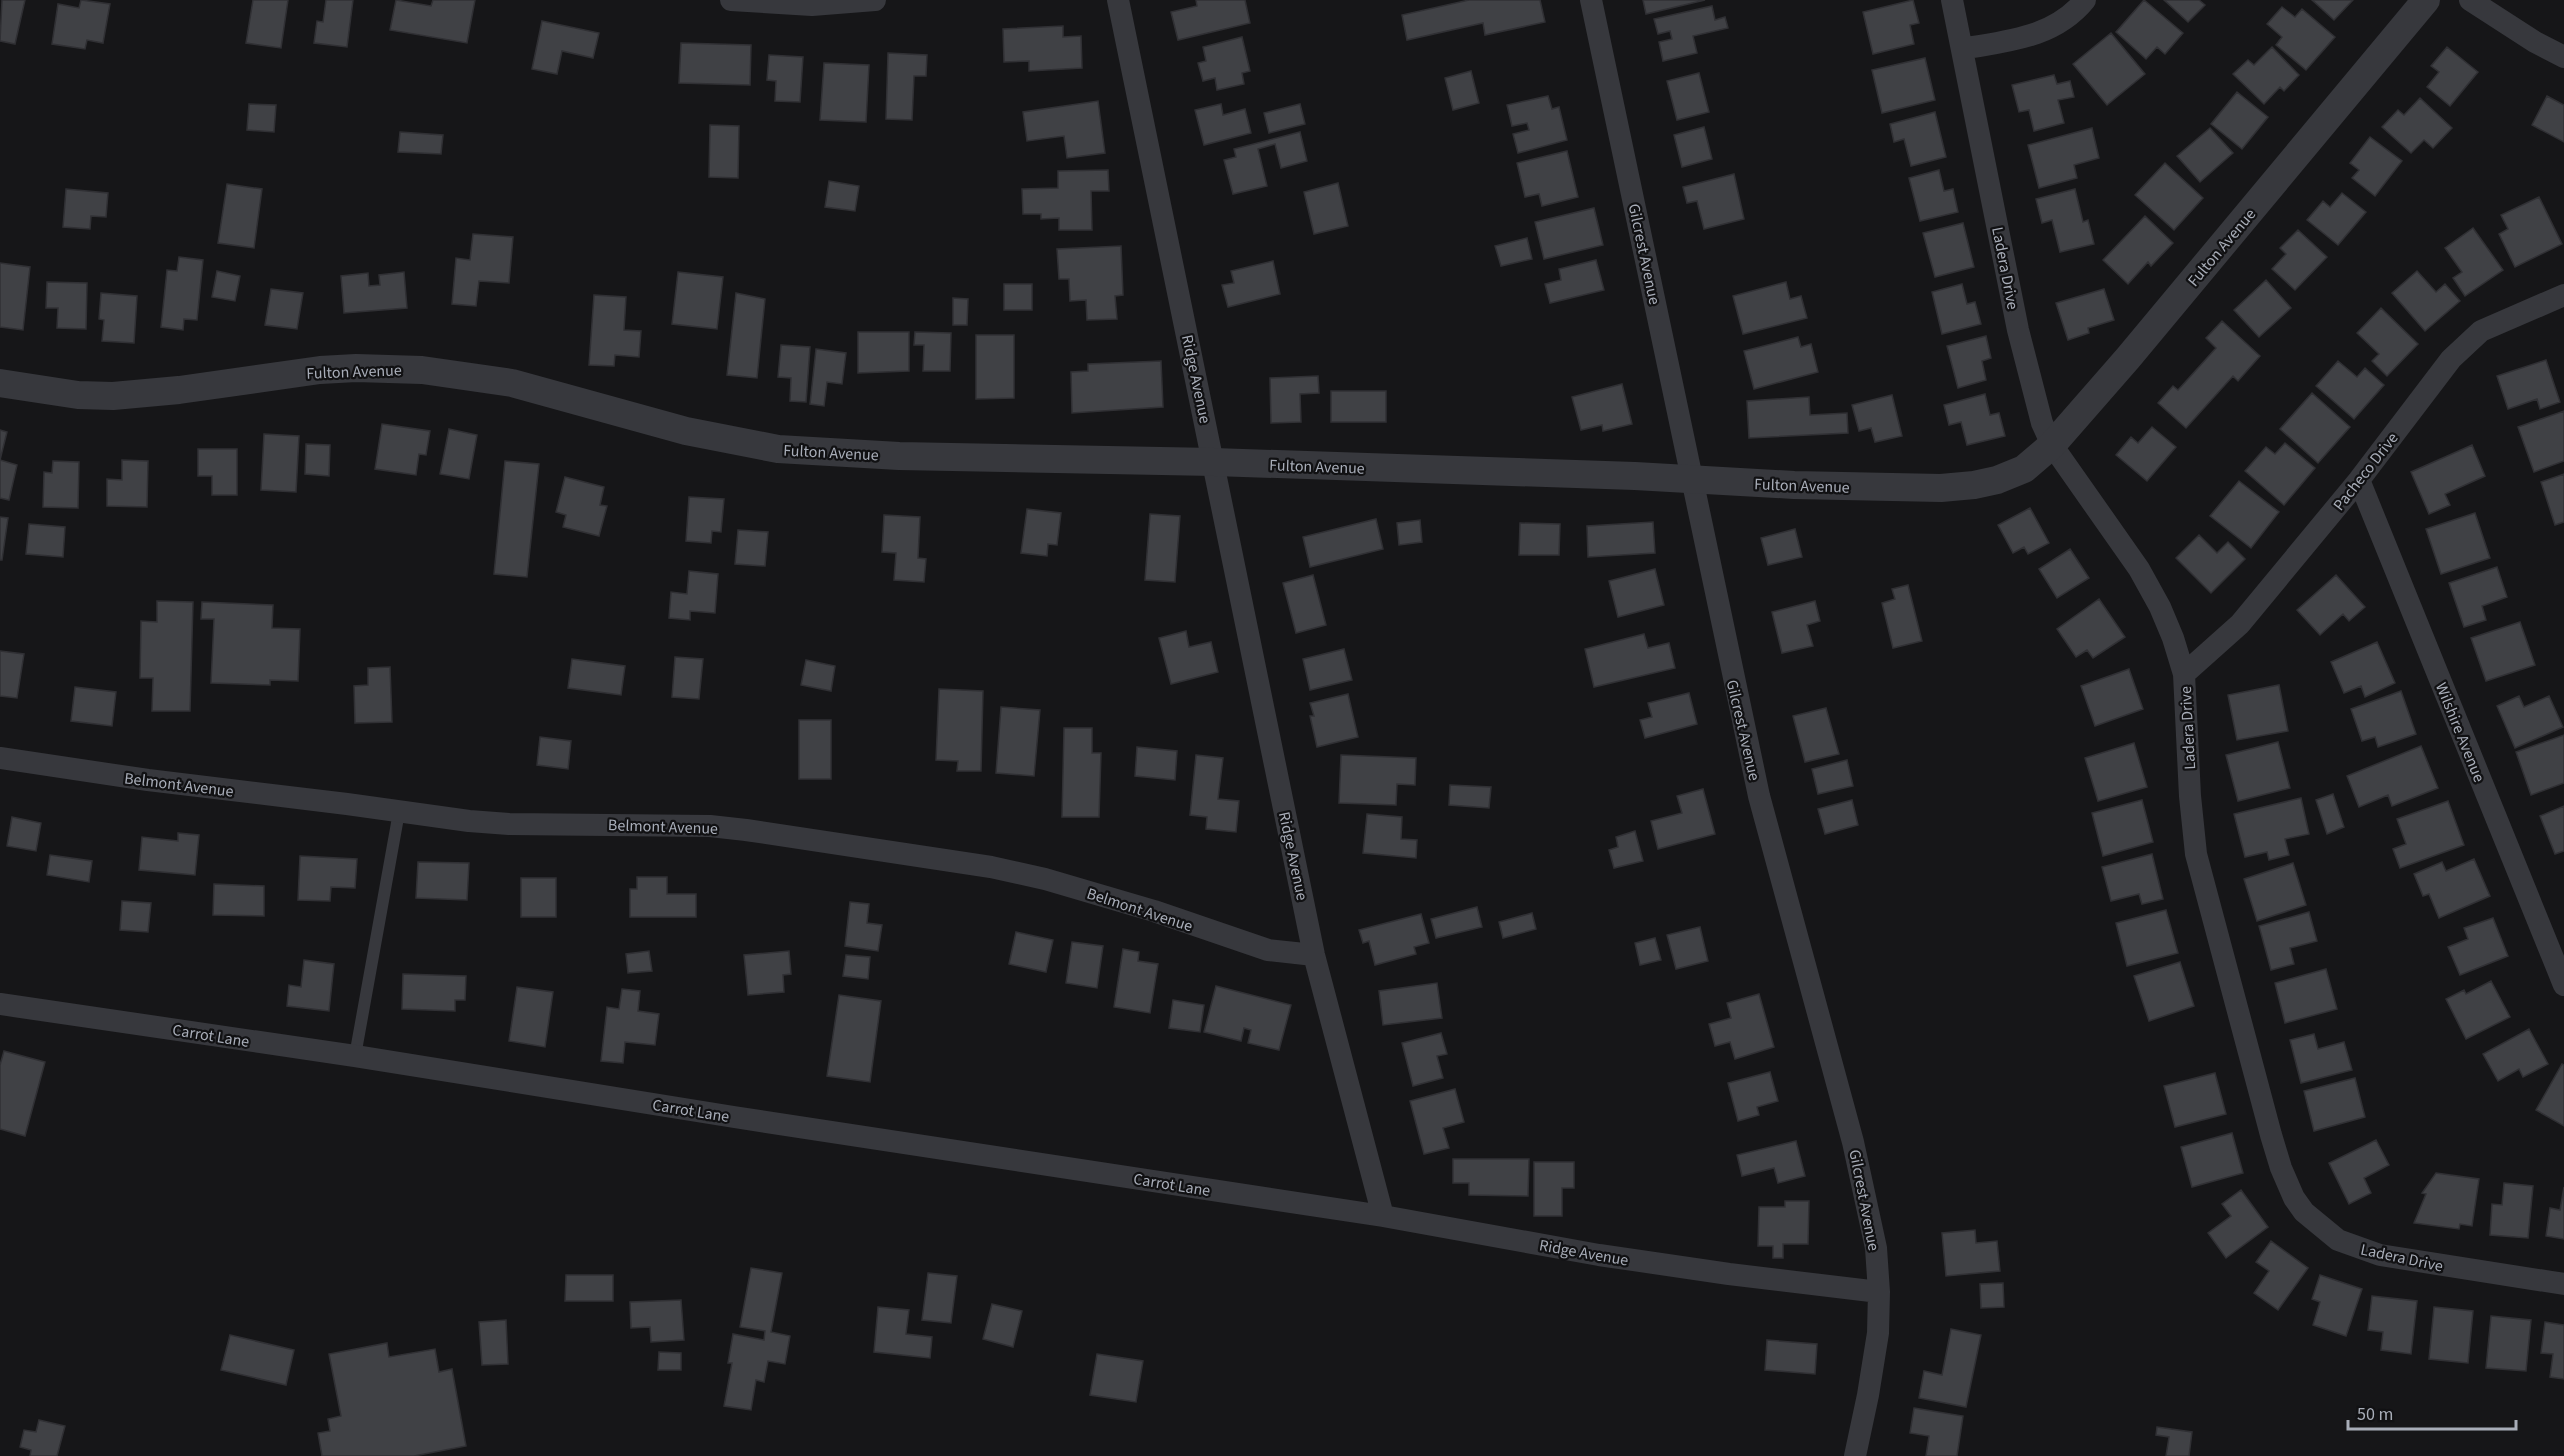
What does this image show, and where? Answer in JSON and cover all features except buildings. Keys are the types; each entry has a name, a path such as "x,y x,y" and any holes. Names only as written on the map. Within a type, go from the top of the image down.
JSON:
{"street":[{"path":"730,0 812,5 875,0"},
{"name":"Ridge Avenue","path":"1118,0 1314,955 1383,1216 1599,1255 1729,1274 1879,1292"},
{"name":"Gilcrest Avenue","path":"1591,0 1759,796 1866,1195 1876,1248 1879,1292 1878,1333 1855,1456"},
{"name":"Ladera Drive","path":"1952,0 2018,330 2042,423 2052,445 2139,569 2160,607 2184,674 2190,796 2196,854 2271,1135 2281,1168 2294,1198 2304,1212 2321,1228 2355,1248 2411,1261 2564,1284"},
{"path":"1962,50 2032,37 2075,12 2085,0"},
{"name":"Fulton Avenue","path":"0,383 78,395 113,396 179,390 320,370 356,368 422,370 512,383 686,430 778,449 899,456 1214,462 1794,485 1941,488 1974,485 1997,480 2024,469 2052,445 2128,358 2426,0"},
{"path":"2470,0 2535,42 2564,57"},
{"name":"Pacheco Drive","path":"2184,674 2240,624 2359,480 2451,359 2481,330 2564,296"},
{"name":"Wilshire Avenue","path":"2359,480 2564,985"},
{"name":"Belmont Avenue","path":"0,758 148,780 509,824 710,825 991,867 1045,879 1154,911 1268,950 1314,955"},
{"name":"Carrot Lane","path":"0,1004 355,1056 734,1117 1383,1216"}],"lane":[{"path":"355,1056 399,812"}]}
